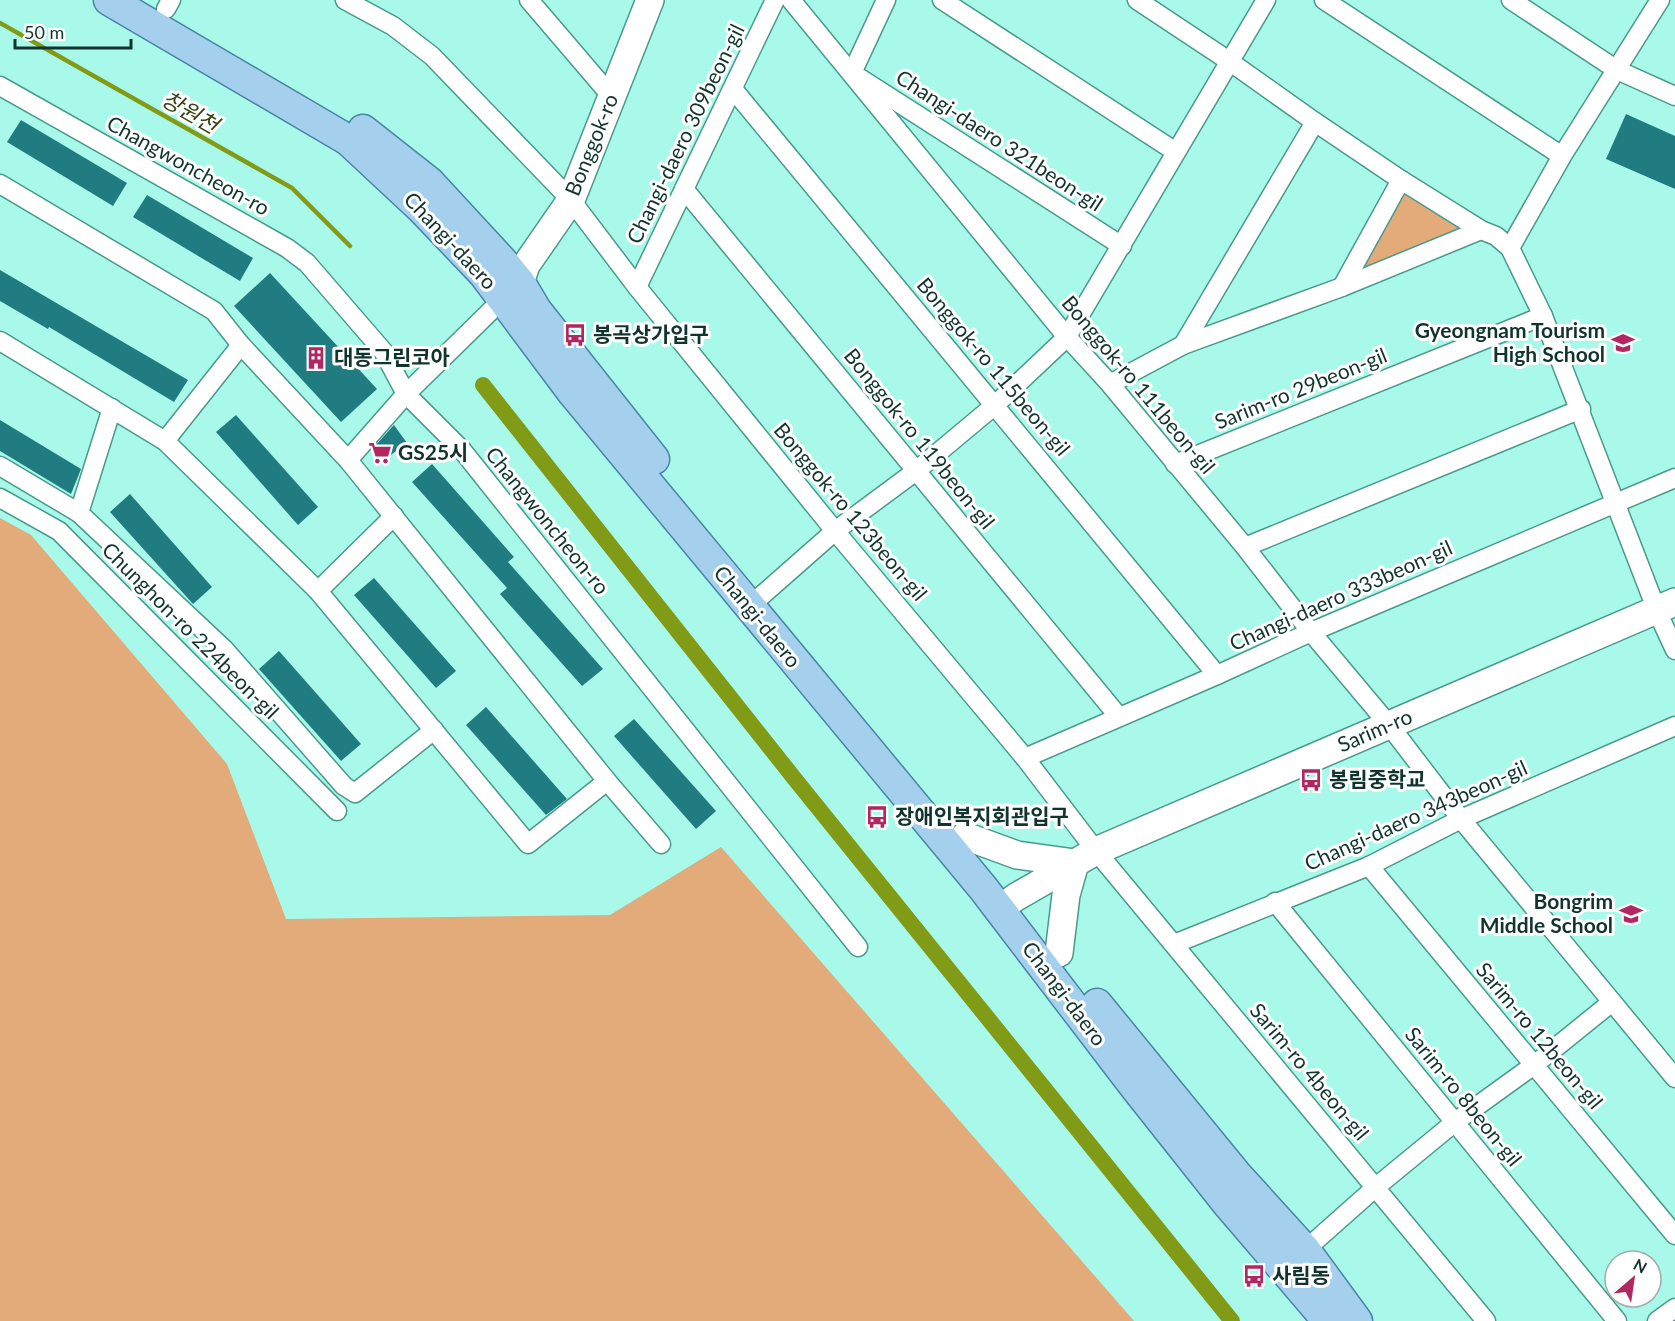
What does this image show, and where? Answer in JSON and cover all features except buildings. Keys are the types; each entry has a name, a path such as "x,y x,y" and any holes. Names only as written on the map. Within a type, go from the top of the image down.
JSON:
{"main road":[{"name":"Changi-daero","path":"109,0 348,140 512,291 536,310 760,597 965,836 1008,903 1135,1087 1227,1203 1328,1321"},
{"name":"Changi-daero","path":"162,3 345,116 429,182 502,261 512,291 573,393 1008,903 1059,953 1102,1010 1236,1174 1305,1250 1358,1321"}],"street":[{"name":"Bonggok-ro 123beon-gil","path":"345,0 393,26 432,56 571,200 637,287 835,531 1025,758 1086,857"},
{"path":"529,0 612,97"},
{"name":"Bonggok-ro","path":"512,291 526,265 571,200 650,0"},
{"name":"Changi-daero 309beon-gil","path":"637,287 775,0"},
{"name":"Bonggok-ro 111beon-gil","path":"791,0 1067,337 1110,384 1245,547 1311,632 1389,725 1461,819 1675,1078"},
{"path":"852,73 886,0"},
{"path":"942,0 1176,152"},
{"path":"1137,0 1401,180 1481,230 1496,236 1510,248 1543,316 1616,503 1666,606 1675,650"},
{"path":"760,597 835,531 916,471 995,405 1067,337 1266,0"},
{"path":"1324,0 1562,156"},
{"path":"1511,0 1617,70 1675,96"},
{"path":"1510,248 1562,156 1660,0"},
{"name":"Changi-daero 321beon-gil","path":"852,73 1122,246"},
{"name":"Changwoncheon-ro","path":"0,86 287,248 307,263 384,351 410,389 462,450 858,947"},
{"name":"Bonggok-ro 115beon-gil","path":"733,88 1217,675"},
{"path":"1183,345 1315,122"},
{"path":"1342,287 1401,180"},
{"path":"0,184 214,311 241,345 348,460 607,781 661,844"},
{"name":"Bonggok-ro 119beon-gil","path":"684,189 1119,717"},
{"path":"1110,384 1183,345 1342,287 1481,230"},
{"path":"348,460 410,389 512,291"},
{"name":"Sarim-ro 29beon-gil","path":"1175,464 1543,316"},
{"path":"0,341 165,441 318,591 528,844 607,781"},
{"path":"165,441 241,345"},
{"path":"80,513 112,408"},
{"path":"1245,547 1581,409"},
{"path":"0,466 80,513 224,650 344,786 355,793 434,730"},
{"name":"Changi-daero 333beon-gil","path":"1025,758 1311,632 1675,478"},
{"name":"Chunghon-ro 224beon-gil","path":"0,498 59,531 337,811"},
{"path":"318,591 394,516"},
{"name":"Sarim-ro","path":"1008,903 1086,857 1666,606"},
{"name":"Changi-daero 343beon-gil","path":"1174,944 1369,866 1461,819 1675,726"},
{"path":"965,836 1017,855 1086,857 1066,895 1059,953"},
{"name":"Sarim-ro 4beon-gil","path":"1086,857 1174,944 1486,1321"},
{"name":"Sarim-ro 12beon-gil","path":"1369,866 1675,1235"},
{"name":"Sarim-ro 8beon-gil","path":"1275,902 1617,1321"},
{"path":"1305,1250 1376,1187 1455,1122 1534,1065 1612,1002"},
{"path":"1657,1321 1675,1308"}],"shaded area":[{"path":"1402,184 1470,228 1352,278"},
{"path":"0,518 31,535 227,764 286,919 610,915 721,847 1134,1321 0,1321"}],"waterway":[{"name":"창원천","path":"0,23 292,188 350,246"},
{"path":"483,385 794,778 1232,1321"}],"place":[{"name":"봉곡상가입구","path":"575,335"},
{"name":"Gyeongnam Tourism High School","path":"1623,343"},
{"name":"대동그린코아","path":"316,358"},
{"name":"GS25시","path":"380,453"},
{"name":"봉림중학교","path":"1311,780"},
{"name":"장애인복지회관입구","path":"877,817"},
{"name":"Bongrim Middle School","path":"1631,914"},
{"name":"사림동","path":"1254,1276"}]}
